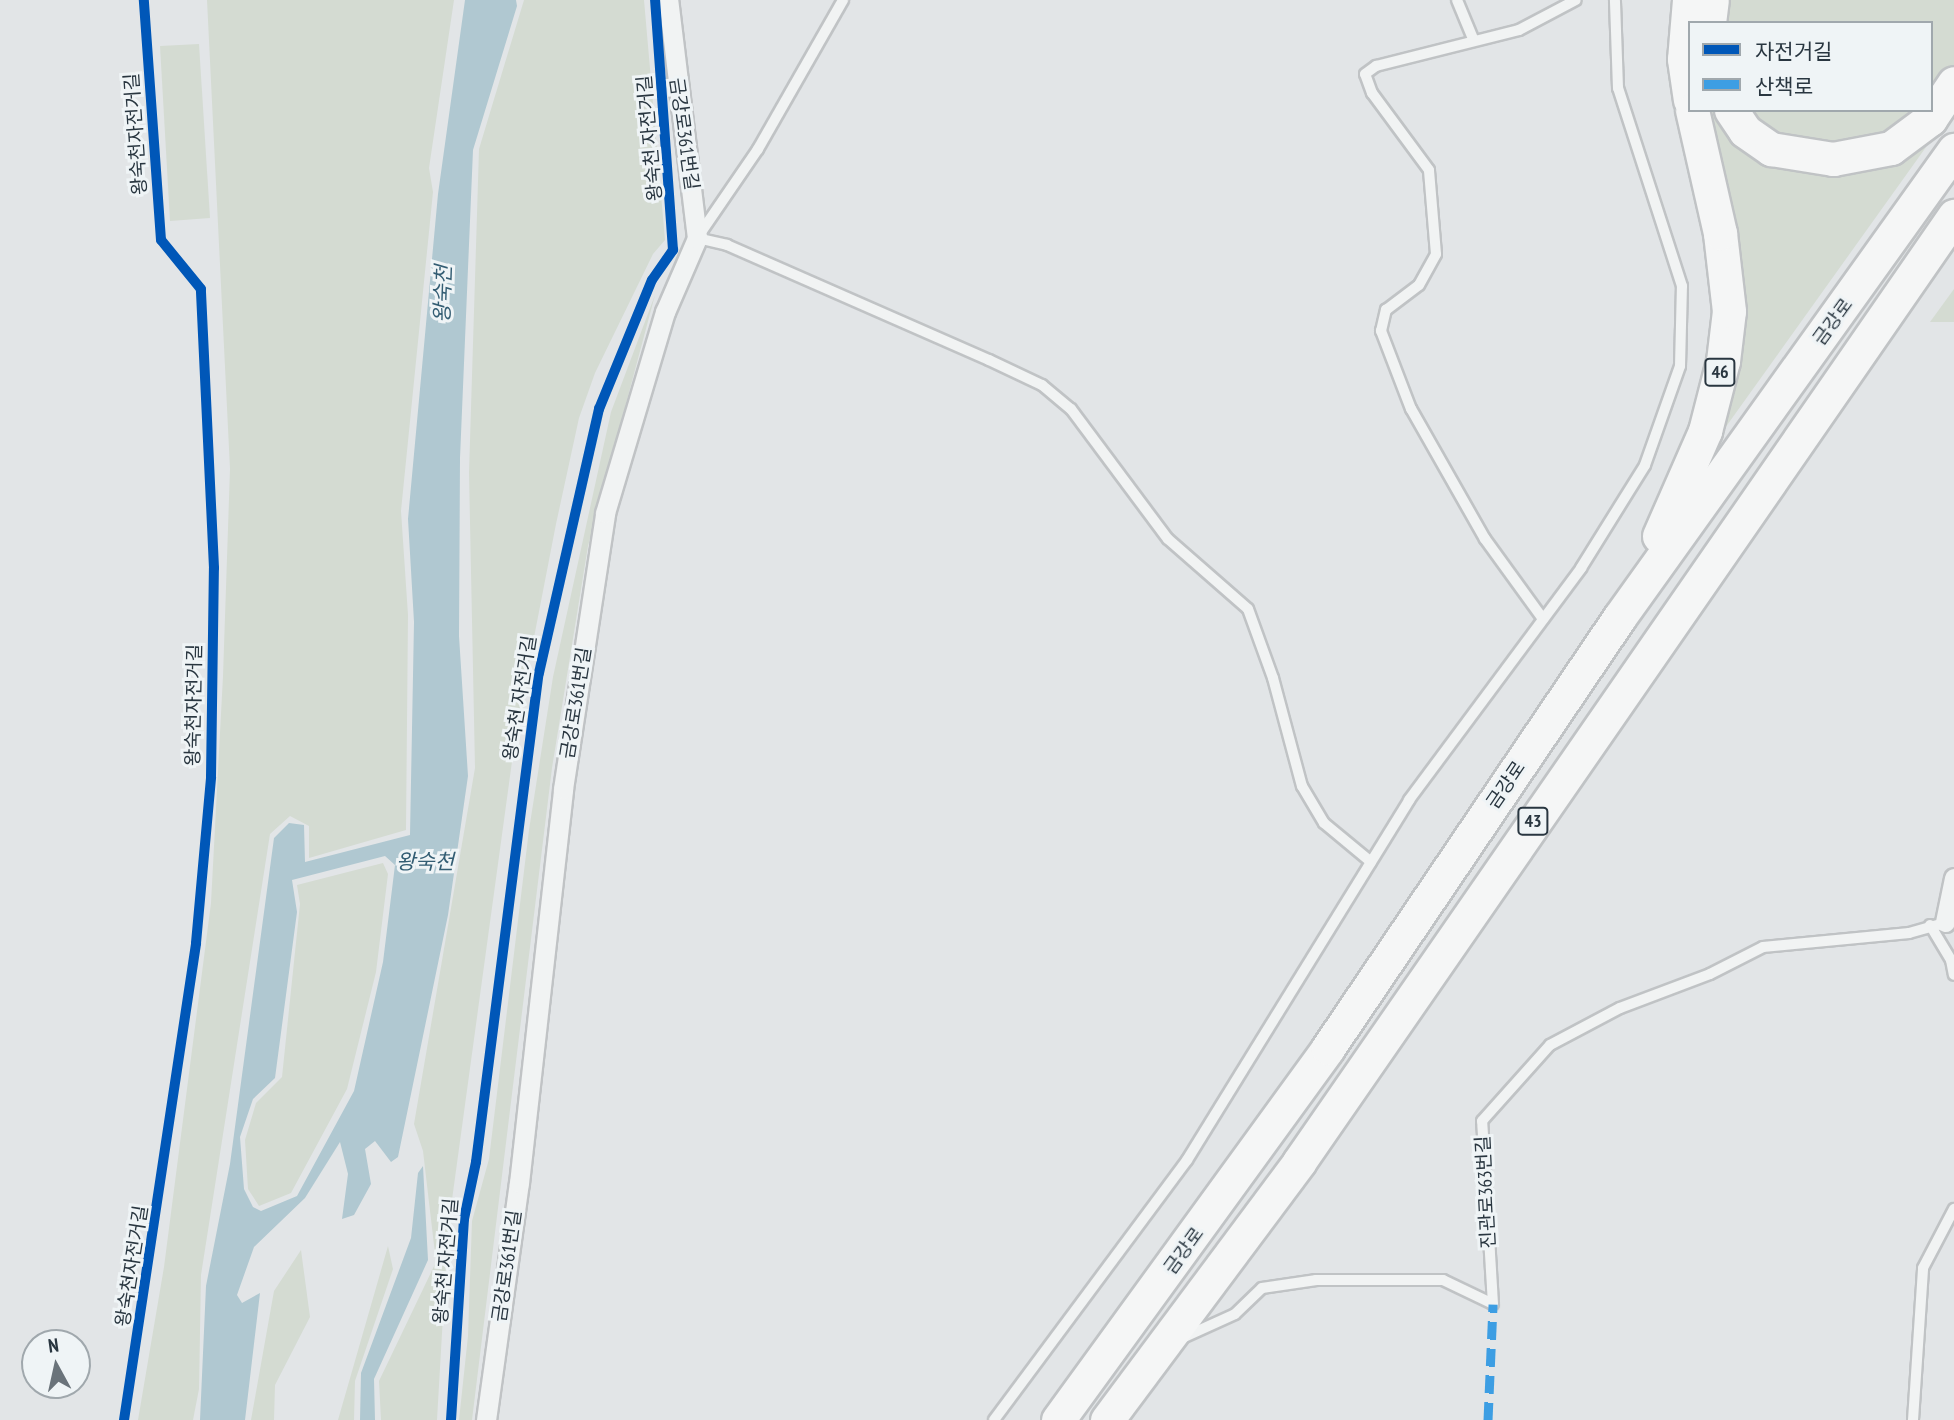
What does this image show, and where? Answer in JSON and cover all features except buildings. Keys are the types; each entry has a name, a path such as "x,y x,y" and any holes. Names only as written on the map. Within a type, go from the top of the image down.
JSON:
{"highway":[{"path":"1688,86 1684,59 1689,0"},
{"path":"1709,21 1712,0"},
{"path":"1732,112 1745,131 1771,149 1833,159 1891,148 1930,120 1954,83"},
{"name":"46","path":"1619,618 1705,431 1723,361 1728,311 1720,233 1692,112"},
{"name":"금강로","path":"1058,1420 1328,1048 1619,618 1954,150"},
{"name":"금강로","path":"1107,1420 1154,1351 1298,1162 1954,216"}],"street":[{"name":"금강로361번길","path":"486,1420 519,1183 563,789 605,513 665,312 697,238 668,0"},
{"path":"1943,922 1954,878"}],"lane":[{"path":"843,0 758,149 697,238 727,245 989,360 1042,385 1071,409 1168,539 1248,609 1273,678 1302,786 1324,822 1371,862"},
{"path":"1457,0 1474,41"},
{"path":"1543,619 1485,540 1411,409 1381,331 1386,310 1419,285 1436,254 1429,170 1372,93 1365,74 1376,66 1519,30 1576,0"},
{"path":"994,1420 1187,1160 1409,800 1581,568 1645,465 1679,366 1682,286 1618,88 1615,0"},
{"path":"1943,922 1954,975"},
{"name":"진관로363번길","path":"1154,1351 1234,1314 1262,1288 1316,1280 1443,1280 1493,1304 1482,1121 1550,1045 1620,1008 1710,974 1763,947 1909,933 1943,922"},
{"path":"1913,1420 1923,1268 1954,1209"}],"shaded area":[{"path":"207,0 454,0 429,168 433,192 401,511 408,615 406,830 309,858 309,826 290,816 270,834 201,1275 199,1389 193,1420 138,1420 164,1267 211,903 223,676 230,469"},
{"path":"524,0 644,0 665,240 653,254 595,373 579,418 517,725 448,1229 437,1420 381,1420 379,1381 436,1262 423,1151 414,1124 475,768 469,473 479,149"},
{"path":"1726,0 1954,0 1954,77 1933,102 1933,21 1722,21"},
{"path":"199,44 210,218 170,221 160,46"},
{"path":"1706,112 1716,112 1739,142 1772,166 1823,176 1867,169 1944,122 1715,442 1730,372"},
{"path":"1741,112 1923,112 1861,150 1791,150"},
{"path":"1954,289 1954,322 1930,322"},
{"path":"655,295 588,546 552,768 472,1420 459,1420 468,1336 472,1221 489,1159 529,830 553,677 611,412"},
{"path":"383,863 388,874 376,972 347,1089 291,1193 259,1206 248,1189 245,1140 256,1103 282,1077 300,904 297,885"},
{"path":"388,1246 393,1269 355,1381 354,1420 338,1420"},
{"path":"301,1250 310,1317 275,1385 274,1420 251,1420 274,1291"}],"water":[{"name":"왕숙천","path":"465,0 516,0 517,6 473,150 460,458 459,636 468,776 448,915 398,1157 391,1162 375,1141 365,1149 371,1184 354,1215 342,1219 348,1174 340,1142 305,1198 254,1247 237,1295 242,1303 260,1293 245,1420 200,1420 206,1286 230,1164 274,838 289,823 304,825 305,862 410,835 414,622 408,519 438,194","holes":["385,856 395,865 383,962 354,1091 297,1196 261,1211 253,1207 244,1189 240,1137 253,1099 275,1078 297,912 292,880"]},
{"path":"423,1166 428,1260 374,1379 375,1420 360,1420 361,1373 411,1238 418,1173"}],"marked path":[{"path":"1488,1420 1493,1304"}],"cycle path":[{"name":"왕숙천자전거길","path":"124,1420 196,943 211,777 214,568 201,289 161,240 144,0"},
{"name":"왕숙천 자전거길","path":"451,1420 464,1219 476,1162 539,673 599,409 652,280 673,250 655,0"}]}
